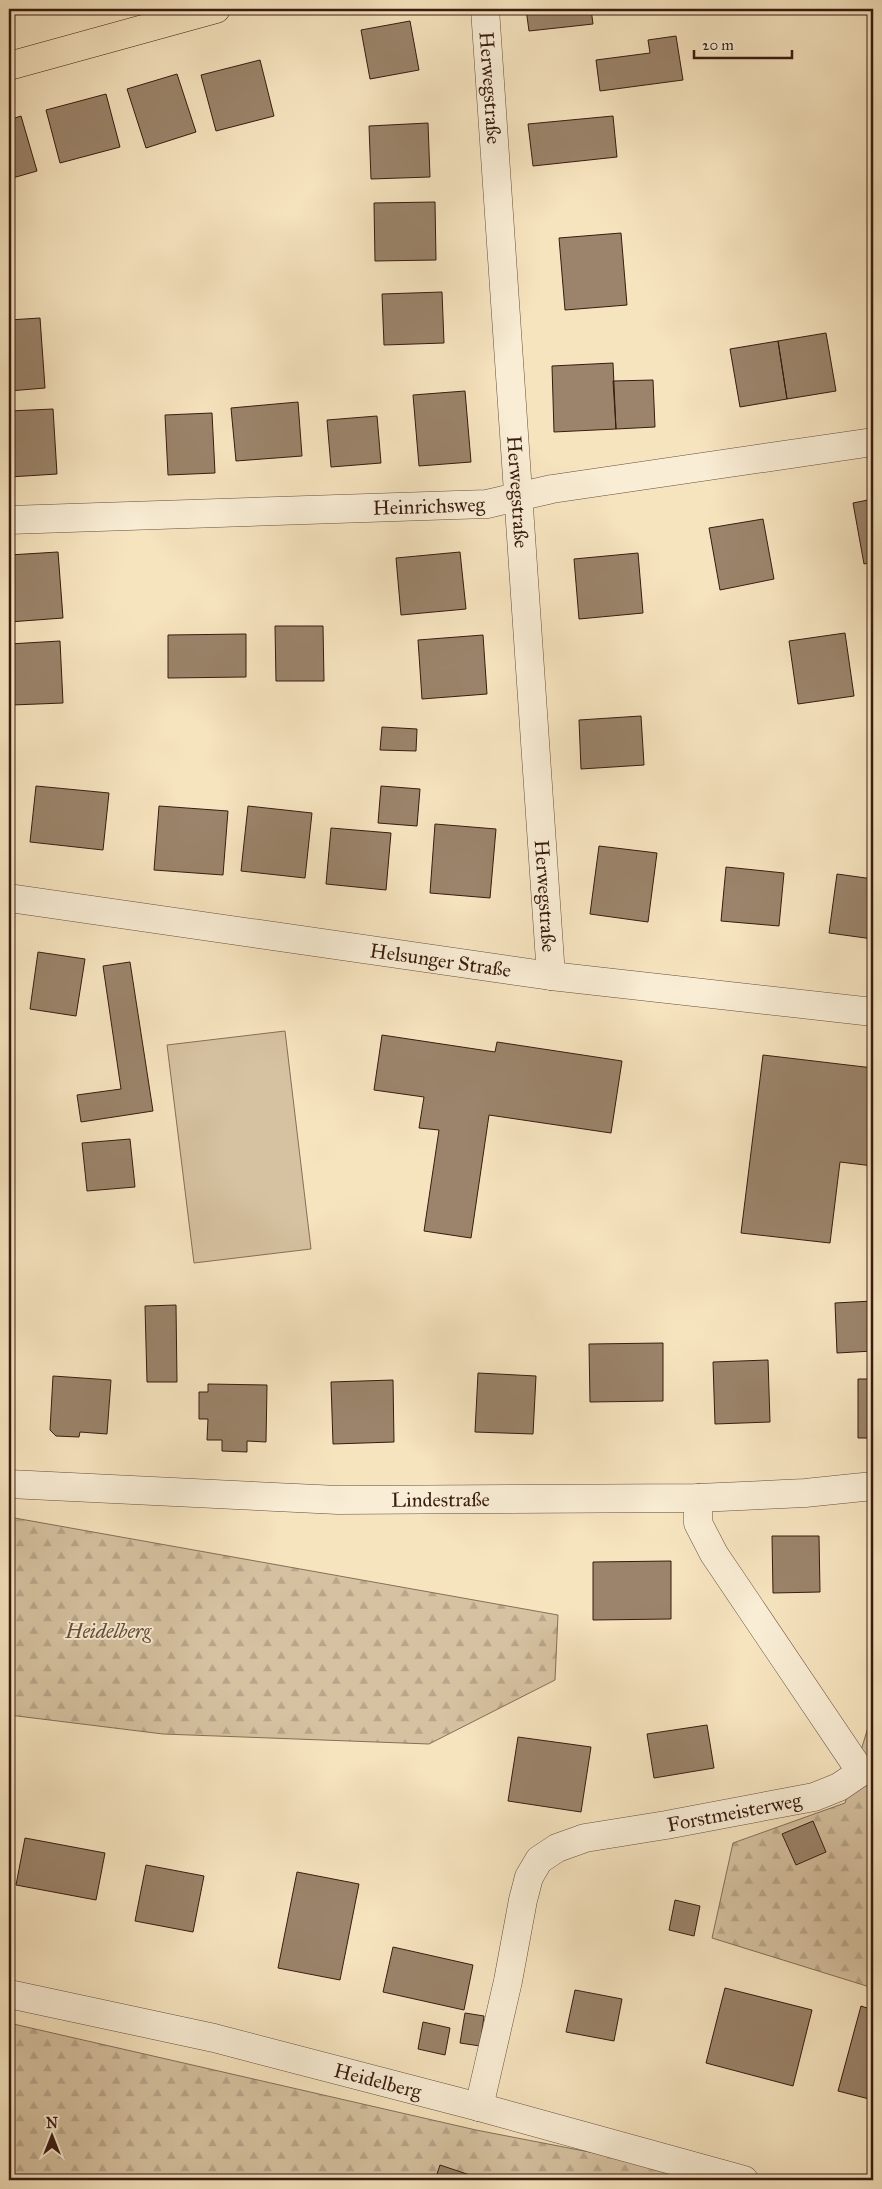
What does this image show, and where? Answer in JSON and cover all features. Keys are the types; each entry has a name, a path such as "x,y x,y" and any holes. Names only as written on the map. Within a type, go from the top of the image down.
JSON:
{"main road":[{"path":"9,66 216,9"}],"street":[{"name":"Herwegstraße","path":"485,9 520,497 551,976"},
{"name":"Heinrichsweg","path":"9,520 487,504 552,490 873,442"},
{"name":"Helsunger Straße","path":"9,898 551,976 873,1012"},
{"name":"Lindestraße","path":"9,1484 338,1500 698,1498 805,1493 873,1486"},
{"name":"Forstmeisterweg","path":"479,2107 508,1981 523,1900 529,1877 539,1860 557,1848 585,1838 814,1797 839,1787 861,1772 714,1554 698,1523 698,1498"},
{"name":"Heidelberg","path":"9,1994 214,2038 479,2107 744,2180"}],"green space":[{"path":"285,1031 311,1249 194,1263 167,1045"},
{"name":"Heidelberg","path":"9,1517 558,1615 555,1680 429,1744 163,1734 9,1715"},
{"path":"873,1711 873,1988 712,1938 733,1843 845,1803"},
{"path":"9,2023 476,2130 615,2157 691,2180 9,2180"}],"building":[{"path":"526,9 591,9 593,24 529,31"},
{"path":"410,21 419,70 370,79 361,30"},
{"path":"676,36 683,80 600,91 596,60 650,53 648,40"},
{"path":"260,60 274,116 216,131 201,75"},
{"path":"177,74 196,132 146,148 127,89"},
{"path":"106,94 120,147 60,163 46,110"},
{"path":"21,116 37,171 9,179 9,120"},
{"path":"613,116 617,157 533,166 528,124"},
{"path":"428,123 430,177 371,179 369,126"},
{"path":"435,202 436,260 375,261 374,203"},
{"path":"621,233 627,305 565,310 559,238"},
{"path":"442,292 444,343 384,345 382,294"},
{"path":"40,318 45,388 9,391 9,320"},
{"path":"826,333 836,391 787,399 778,341"},
{"path":"778,341 787,399 740,407 730,349"},
{"path":"613,363 616,429 554,432 552,366"},
{"path":"653,380 655,427 616,429 613,381"},
{"path":"465,391 471,462 419,466 413,395"},
{"path":"298,402 302,456 236,461 231,408"},
{"path":"53,409 57,474 9,477 9,411"},
{"path":"212,413 215,473 168,475 165,415"},
{"path":"377,416 381,463 331,467 327,420"},
{"path":"873,499 873,562 864,564 853,503"},
{"path":"763,519 774,579 720,590 709,528"},
{"path":"58,552 63,618 9,622 9,555"},
{"path":"460,552 466,609 401,615 396,558"},
{"path":"638,553 643,613 579,619 574,559"},
{"path":"275,626 323,626 324,681 276,681"},
{"path":"845,633 854,696 798,704 789,641"},
{"path":"246,634 246,677 168,678 168,635"},
{"path":"483,635 487,694 422,699 418,640"},
{"path":"60,641 63,703 12,705 9,644"},
{"path":"641,716 644,765 581,769 579,720"},
{"path":"382,727 417,729 416,751 380,750"},
{"path":"36,786 109,793 103,850 30,842"},
{"path":"381,786 420,789 417,826 378,823"},
{"path":"159,806 228,811 223,875 154,870"},
{"path":"248,806 312,813 305,878 241,871"},
{"path":"435,824 496,829 490,898 430,893"},
{"path":"331,828 391,833 386,890 326,884"},
{"path":"599,846 657,853 648,922 590,914"},
{"path":"726,867 784,873 779,926 721,921"},
{"path":"837,874 873,879 873,939 829,933"},
{"path":"38,952 85,959 76,1016 30,1009"},
{"path":"130,962 153,1111 81,1122 77,1095 121,1089 103,966"},
{"path":"382,1035 495,1052 497,1042 622,1061 611,1133 489,1115 471,1238 424,1231 439,1130 419,1128 424,1097 374,1090"},
{"path":"763,1055 873,1068 873,1166 840,1162 830,1243 741,1233"},
{"path":"130,1139 135,1187 87,1191 82,1143"},
{"path":"873,1301 873,1351 837,1353 835,1303"},
{"path":"176,1305 177,1382 147,1382 145,1306"},
{"path":"663,1343 663,1401 590,1402 589,1344"},
{"path":"768,1360 770,1422 715,1424 713,1362"},
{"path":"478,1373 536,1376 533,1434 475,1432"},
{"path":"53,1376 111,1380 107,1434 80,1432 79,1437 56,1436 50,1430"},
{"path":"858,1379 873,1379 873,1438 858,1438"},
{"path":"393,1380 394,1442 333,1444 331,1382"},
{"path":"208,1384 267,1385 266,1442 247,1441 247,1452 222,1451 222,1440 207,1440 208,1419 199,1419 199,1392 208,1392"},
{"path":"772,1536 819,1536 820,1592 773,1593"},
{"path":"871,1540 873,1540 873,1593 871,1593"},
{"path":"671,1561 671,1619 593,1620 593,1562"},
{"path":"873,1682 873,1715 868,1683"},
{"path":"707,1725 714,1768 654,1778 647,1734"},
{"path":"518,1737 591,1747 581,1812 508,1801"},
{"path":"813,1821 826,1852 796,1865 782,1834"},
{"path":"25,1838 105,1853 96,1900 16,1885"},
{"path":"146,1865 204,1876 193,1932 135,1921"},
{"path":"297,1872 359,1884 340,1980 278,1968"},
{"path":"675,1900 700,1906 694,1936 669,1930"},
{"path":"393,1947 473,1965 464,2010 383,1992"},
{"path":"725,1988 812,2010 793,2086 706,2063"},
{"path":"575,1990 622,1999 614,2041 566,2032"},
{"path":"861,2006 873,2010 873,2100 838,2091"},
{"path":"465,2013 484,2016 480,2046 460,2043"},
{"path":"423,2022 450,2028 445,2055 418,2049"},
{"path":"440,2165 479,2178 478,2180 435,2180"}]}
